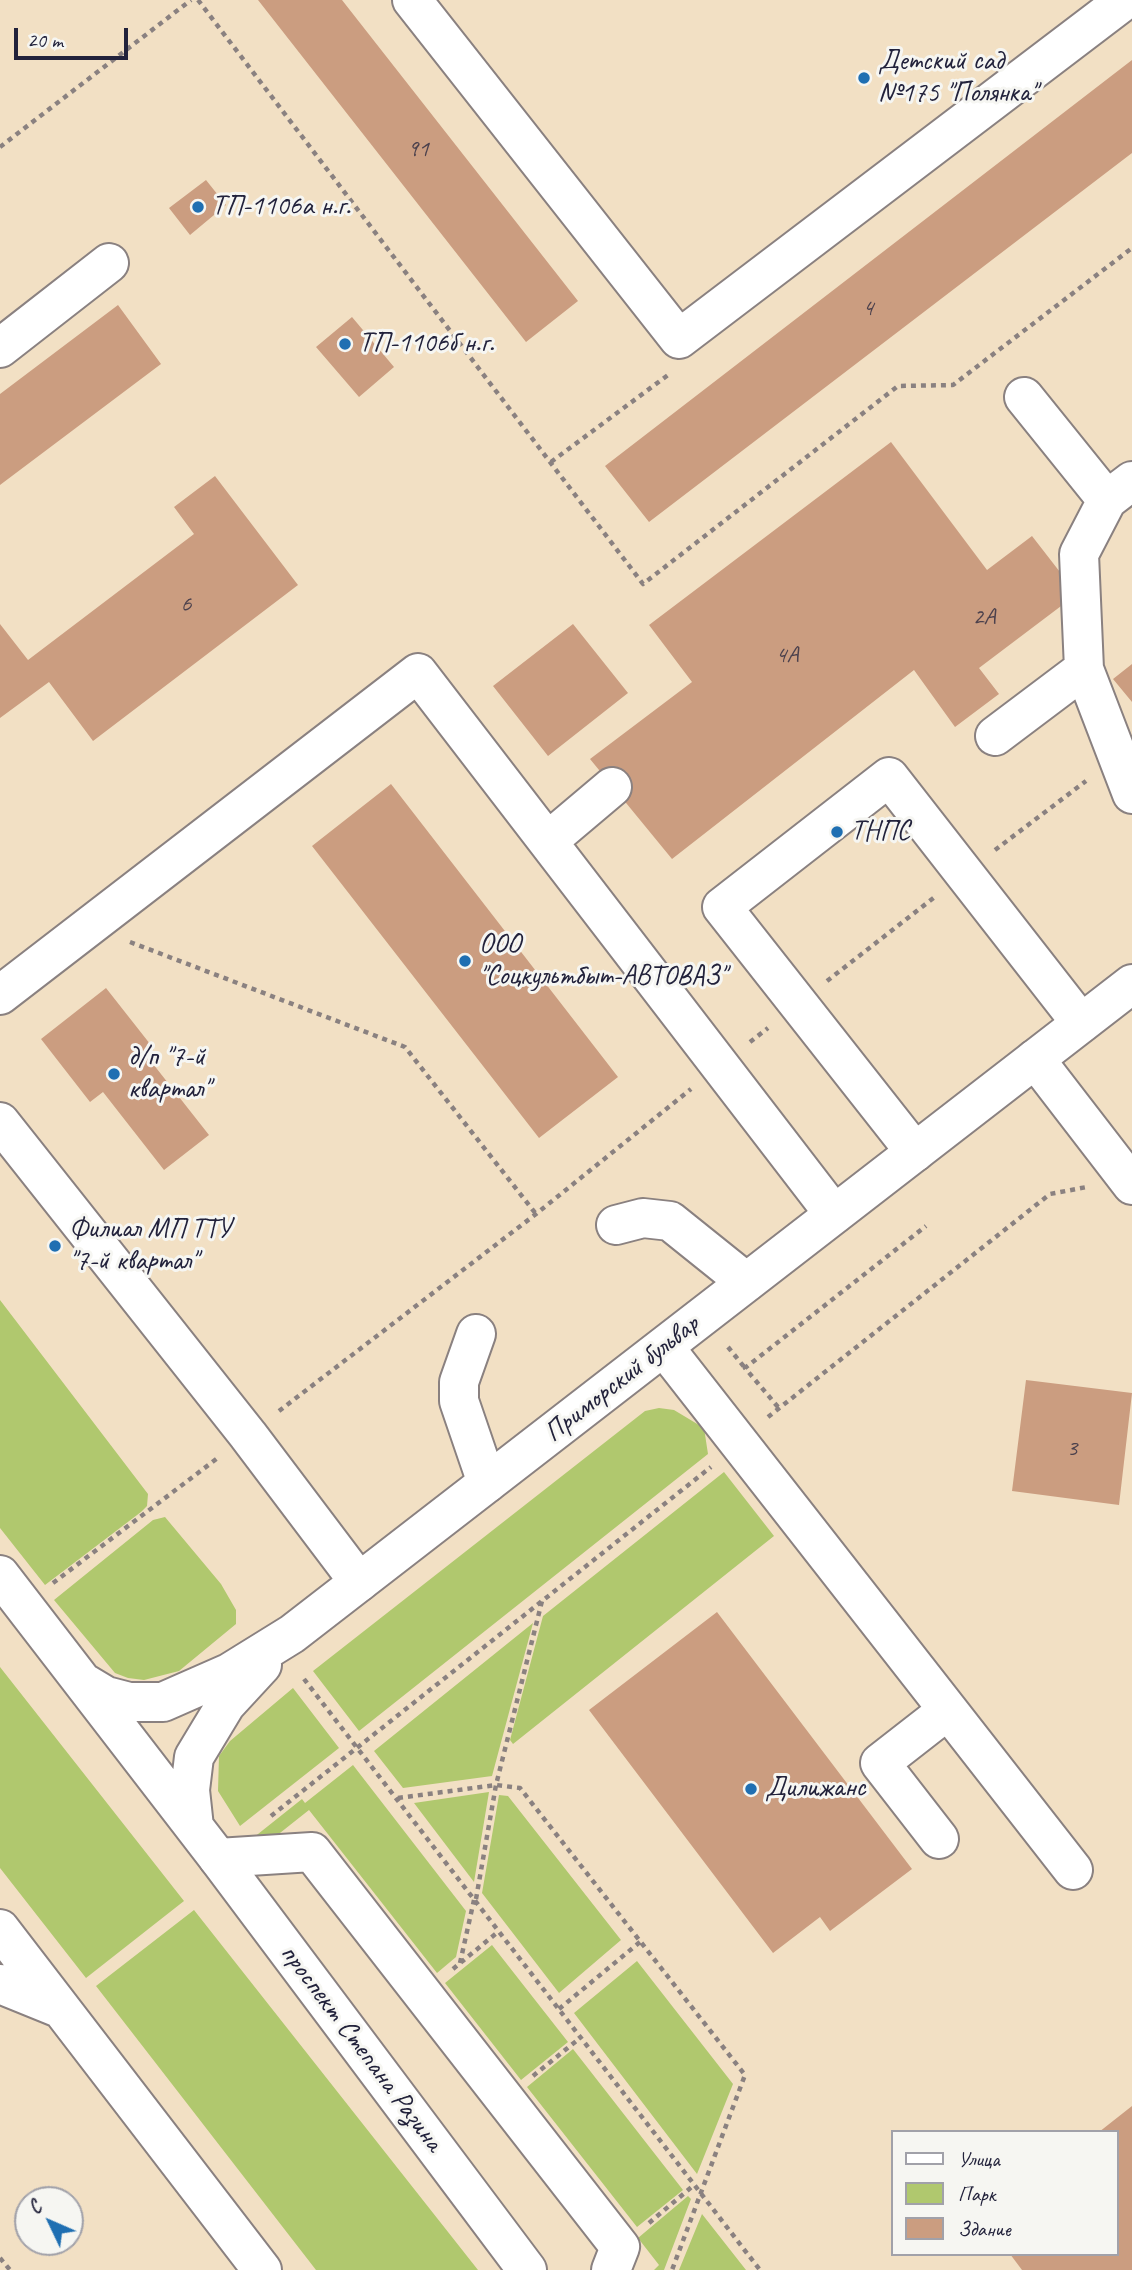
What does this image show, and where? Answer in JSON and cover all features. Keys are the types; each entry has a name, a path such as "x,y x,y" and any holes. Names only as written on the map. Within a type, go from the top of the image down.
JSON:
{"main road":[{"path":"412,0 678,339 1125,0"},
{"path":"0,348 108,263"},
{"path":"1024,397 1119,490 1079,554 1084,670 1132,794"},
{"path":"995,736 1084,670"},
{"path":"0,995 418,673 834,1214"},
{"path":"915,1152 722,907 889,776 1081,1023"},
{"path":"548,841 612,787"},
{"name":"Приморский бульвар","path":"86,1684 106,1696 129,1702 163,1702 229,1673 292,1634 1132,984"},
{"path":"1035,1059 1130,1180"},
{"path":"0,1122 248,1435 359,1582"},
{"path":"616,1225 643,1218 670,1222 746,1282"},
{"path":"475,1334 459,1382 459,1401 487,1483"},
{"path":"664,1347 1073,1870"},
{"name":"проспект Степана Разина","path":"0,1575 218,1858 527,2270"},
{"path":"194,1827 190,1790 194,1757 226,1704 292,1634"},
{"path":"939,1839 880,1763 948,1710"},
{"path":"218,1858 312,1852 620,2247 611,2270"},
{"path":"0,1929 262,2270"},
{"path":"0,1984 62,2009"}],"path":[{"path":"0,147 191,0"},
{"path":"198,0 643,584 898,386 953,384 1132,248"},
{"path":"24,1605 536,1214 798,1003 1091,778"},
{"path":"88,926 405,1047 536,1214"},
{"path":"218,1858 740,1445 778,1407 1050,1194 1130,1180"},
{"path":"778,1407 745,1368 926,1226"},
{"path":"460,1964 496,1785 542,1600"},
{"path":"304,1679 760,2270"},
{"path":"397,1798 496,1785 520,1788 745,2075 672,2270"},
{"path":"451,1971 499,1931"},
{"path":"559,2010 640,1941"},
{"path":"524,2083 581,2037"},
{"path":"640,2230 694,2185"},
{"path":"0,2258 10,2270"}],"green space":[{"path":"0,1300 148,1494 147,1506 141,1512 45,1585 0,1528"},
{"path":"659,1408 674,1410 704,1428 708,1454 359,1731 313,1671 645,1411"},
{"path":"724,1472 774,1536 513,1744 510,1740 543,1616"},
{"path":"165,1517 221,1584 236,1610 236,1624 179,1671 144,1680 128,1678 115,1673 54,1600 153,1520"},
{"path":"533,1623 492,1776 403,1788 374,1751"},
{"path":"0,1667 184,1901 86,1978 0,1868"},
{"path":"293,1688 339,1748 240,1826 218,1791 219,1756 230,1741"},
{"path":"353,1765 466,1911 456,1957 437,1973 309,1810 261,1848 253,1838 302,1799 305,1803"},
{"path":"489,1792 474,1882 414,1803"},
{"path":"499,1795 508,1796 621,1940 559,1993 482,1893"},
{"path":"194,1910 478,2270 316,2270 96,1986"},
{"path":"492,1945 568,2042 521,2080 445,1983"},
{"path":"637,1961 733,2084 697,2174 574,2013"},
{"path":"573,2049 683,2190 637,2227 527,2087"},
{"path":"688,2196 691,2199 664,2270 654,2270 659,2265 638,2238"},
{"path":"702,2214 746,2270 679,2270"}],"building":[{"path":"258,0 342,0 578,301 526,342"},
{"path":"1132,60 1132,153 649,522 605,466"},
{"name":"ТП-1106а н.г.","path":"206,180 226,205 190,235 169,208"},
{"path":"118,305 161,364 0,485 0,394"},
{"path":"352,317 394,367 359,397 316,347"},
{"path":"891,442 987,570 1032,536 1077,594 979,668 999,694 955,727 914,670 672,859 590,759 692,682 649,625"},
{"path":"215,476 298,585 93,741 49,682 0,718 0,624 28,660 194,534 174,507"},
{"path":"573,624 628,693 548,756 493,686"},
{"path":"1132,664 1132,702 1113,679"},
{"name":"ООО \"Соцкультбыт-АВТОВАЗ\"","path":"391,784 618,1077 539,1138 312,846"},
{"name":"д/п \"7-й квартал\"","path":"106,988 154,1049 146,1055 209,1135 164,1170 103,1092 90,1102 41,1039"},
{"path":"1026,1380 1132,1393 1119,1505 1012,1491"},
{"name":"Дилижанс","path":"717,1612 912,1869 830,1931 820,1917 773,1953 589,1710"},
{"path":"1132,2106 1132,2270 1022,2270 1012,2256 1118,2256 1118,2130 1102,2130"}],"place":[{"name":"Детский сад №175 \"Полянка\"","path":"864,78"},
{"name":"ТП-1106а н.г.","path":"198,207"},
{"name":"ТП-1106б н.г.","path":"345,344"},
{"name":"ТНПС","path":"837,832"},
{"name":"ООО \"Соцкультбыт-АВТОВАЗ\"","path":"465,961"},
{"name":"д/п \"7-й квартал\"","path":"114,1074"},
{"name":"Филиал МП ТТУ \"7-й квартал\"","path":"55,1246"},
{"name":"Дилижанс","path":"751,1789"}]}
